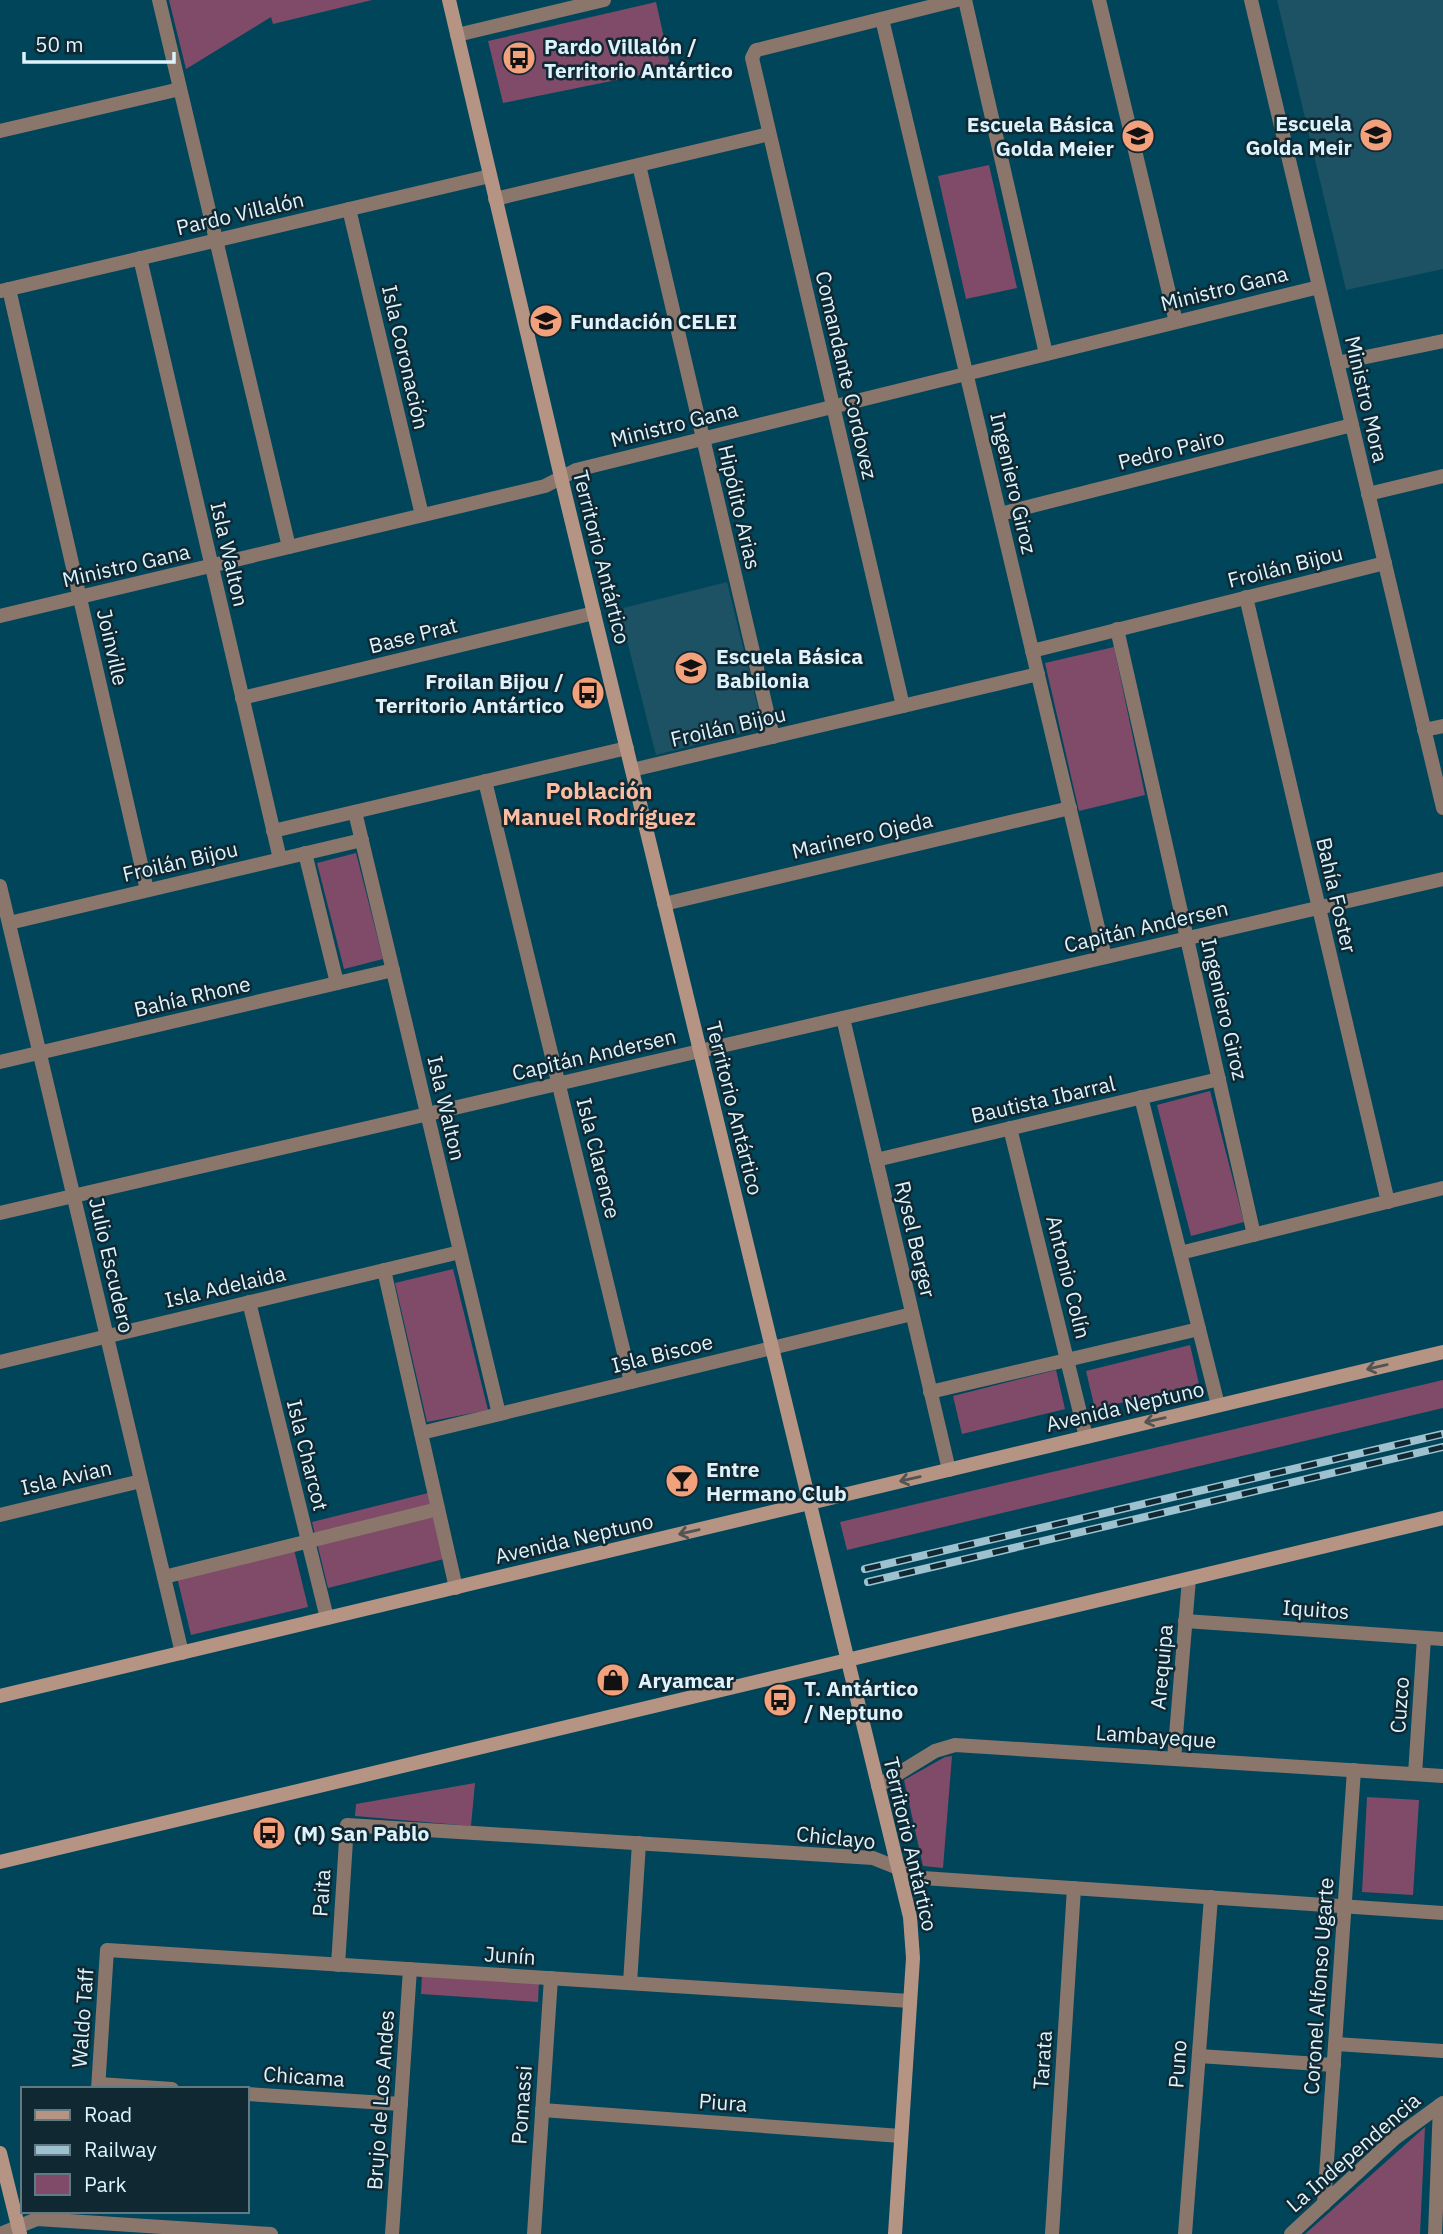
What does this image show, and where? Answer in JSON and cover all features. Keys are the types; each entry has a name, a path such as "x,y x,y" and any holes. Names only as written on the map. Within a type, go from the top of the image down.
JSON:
{"main road":[{"name":"Territorio Antártico","path":"449,0 561,478 912,1933 895,2234"},
{"name":"Avenida Neptuno","path":"0,1696 1443,1352"},
{"path":"0,1862 1443,1518"},
{"path":"0,2152 19,2230"}],"street":[{"path":"159,0 289,547"},
{"path":"882,19 957,0"},
{"path":"965,0 1045,354"},
{"path":"1099,0 1176,322"},
{"name":"Ministro Mora","path":"1251,0 1443,808"},
{"path":"457,35 595,1"},
{"name":"Comandante Cordovez","path":"882,19 761,49 753,54 752,62 904,706"},
{"name":"Ingeniero Giroz","path":"882,19 1105,957"},
{"path":"0,131 180,89"},
{"path":"495,199 769,134"},
{"name":"Hipólito Arias","path":"639,165 773,737"},
{"name":"Pardo Villalón","path":"4,290 490,177"},
{"name":"Isla Coronación","path":"349,209 422,515"},
{"name":"Isla Walton","path":"140,258 280,859"},
{"name":"Ministro Gana","path":"0,617 545,486 576,470 1319,287"},
{"name":"Joinville","path":"4,290 80,597 147,890"},
{"path":"1337,363 1443,341"},
{"name":"Pedro Pairo","path":"1000,514 1352,425"},
{"path":"1368,494 1443,476"},
{"name":"Froilán Bijou","path":"1032,651 1385,563"},
{"name":"Bahía Foster","path":"1246,597 1388,1202"},
{"name":"Base Prat","path":"242,698 594,613"},
{"name":"Ingeniero Giroz","path":"1118,629 1254,1235"},
{"name":"Froilán Bijou","path":"632,770 1038,674"},
{"path":"1424,730 1443,726"},
{"path":"273,831 626,748"},
{"name":"Isla Clarence","path":"485,781 631,1382"},
{"name":"Marinero Ojeda","path":"664,904 1070,808"},
{"name":"Isla Walton","path":"355,812 499,1414"},
{"name":"Froilán Bijou","path":"9,923 362,840"},
{"path":"305,853 337,983"},
{"name":"Capitán Andersen","path":"0,1213 1443,879"},
{"name":"Julio Escudero","path":"0,886 2,908 9,923 182,1653"},
{"name":"Bahía Rhone","path":"0,1062 393,970"},
{"name":"Rysel Berger","path":"843,1018 949,1470"},
{"name":"Bautista Ibarral","path":"876,1160 1219,1079"},
{"path":"1142,1097 1218,1405"},
{"name":"Antonio Colín","path":"1010,1128 1086,1437"},
{"path":"1180,1253 1443,1188"},
{"name":"Isla Adelaida","path":"0,1362 460,1252"},
{"path":"384,1270 456,1588"},
{"name":"Isla Charcot","path":"249,1302 327,1618"},
{"name":"Isla Biscoe","path":"421,1433 912,1314"},
{"path":"930,1392 1199,1329"},
{"name":"Isla Avian","path":"0,1514 141,1481"},
{"path":"164,1577 438,1509"},
{"name":"Arequipa","path":"1174,1759 1189,1579"},
{"name":"Iquitos","path":"1185,1622 1443,1639"},
{"name":"Cuzco","path":"1415,1774 1424,1638"},
{"name":"Lambayeque","path":"878,1786 935,1751 955,1745 1443,1776"},
{"name":"Coronel Alfonso Ugarte","path":"1324,2204 1354,1770"},
{"name":"Chiclayo","path":"347,1825 873,1858 923,1878 1443,1913"},
{"name":"Paita","path":"338,1965 347,1825"},
{"path":"630,1983 639,1843"},
{"name":"Tarata","path":"1052,2234 1074,1888"},
{"name":"Puno","path":"1185,2234 1211,1897"},
{"name":"Junín","path":"107,1950 910,2001"},
{"name":"Waldo Taff","path":"98,2086 107,1950"},
{"name":"Brujo de Los Andes","path":"392,2234 410,1969"},
{"name":"Pomassi","path":"534,2234 551,1978"},
{"path":"1336,2044 1443,2051"},
{"path":"1199,2056 1334,2065"},
{"path":"98,2086 123,2087"},
{"name":"Chicama","path":"248,2094 401,2104"},
{"path":"1435,2234 1441,2104"},
{"name":"La Independencia","path":"1291,2234 1395,2138 1441,2104"},
{"name":"Piura","path":"542,2110 901,2136"},
{"path":"0,2234 19,2230 37,2219 91,2217 271,2234"}],"shaded area":[{"name":"Escuela Golda Meir","path":"1277,0 1443,0 1443,269 1346,290"},
{"name":"Escuela Básica Babilonia","path":"727,582 763,728 656,755 619,609"}],"green space":[{"path":"169,0 372,0 273,24 271,17 186,69"},
{"path":"656,2 671,69 503,103 488,41"},
{"path":"989,165 1017,288 966,299 938,176"},
{"path":"1114,647 1145,795 1079,811 1045,663"},
{"path":"356,853 383,959 344,969 317,863"},
{"path":"1210,1091 1244,1222 1191,1236 1157,1105"},
{"path":"453,1269 488,1410 427,1422 395,1283"},
{"path":"1190,1345 1199,1384 1095,1409 1086,1371"},
{"path":"1056,1370 1065,1409 962,1434 953,1396"},
{"path":"1443,1380 1443,1408 847,1550 840,1522"},
{"path":"428,1493 444,1559 328,1588 312,1522"},
{"path":"292,1541 308,1607 191,1635 175,1569"},
{"path":"952,1756 943,1868 923,1866 904,1780 945,1757"},
{"path":"475,1783 471,1826 355,1816 356,1804"},
{"path":"1367,1797 1419,1800 1413,1895 1362,1892"},
{"path":"422,1975 539,1982 538,2002 421,1994"},
{"path":"1425,2127 1420,2234 1305,2234"}],"railway":[{"path":"865,1569 1443,1434"},
{"path":"868,1582 1443,1447"}],"place":[{"name":"Pardo Villalón / Territorio Antártico","path":"519,58"},
{"name":"Escuela Golda Meir","path":"1376,135"},
{"name":"Escuela Básica Golda Meier","path":"1138,136"},
{"name":"Fundación CELEI","path":"546,321"},
{"name":"Escuela Básica Babilonia","path":"691,668"},
{"name":"Froilan Bijou / Territorio Antártico","path":"588,693"},
{"name":"Entre Hermano Club","path":"682,1481"},
{"name":"Aryamcar","path":"613,1680"},
{"name":"T. Antártico / Neptuno","path":"780,1700"},
{"name":"(M) San Pablo","path":"269,1833"}],"district":[{"name":"Población Manuel Rodríguez","path":"599,803"}]}
